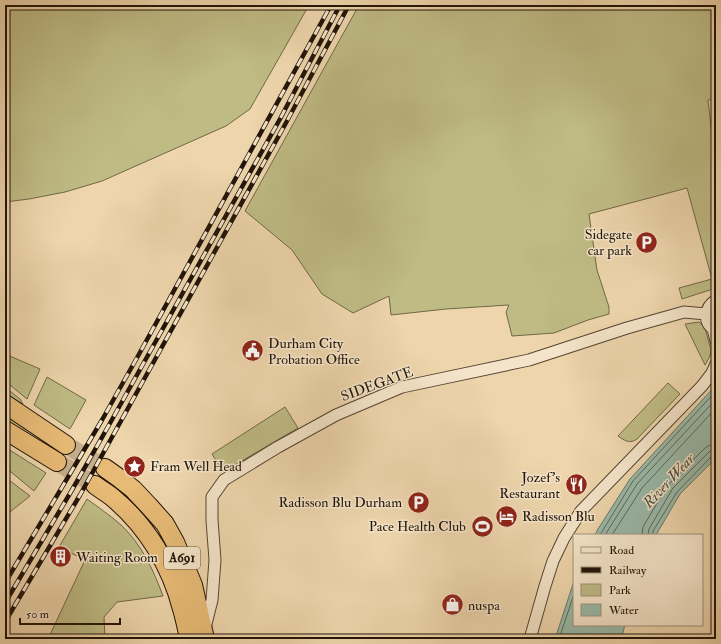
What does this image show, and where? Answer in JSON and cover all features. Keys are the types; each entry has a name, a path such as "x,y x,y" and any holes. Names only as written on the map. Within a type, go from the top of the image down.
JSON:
{"highway":[{"path":"5,404 66,445"},
{"path":"5,430 57,462"},
{"name":"A691","path":"104,468 133,489 150,506 165,524 176,542 193,585 199,637"},
{"name":"A691","path":"95,485 133,517 159,551 183,610 199,637"}],"street":[{"path":"716,300 707,309 706,314 706,319 714,330 716,341"},
{"name":"SIDEGATE","path":"199,637 212,600 215,560 212,497 224,480 278,447 336,415 402,387 529,360 627,328 684,312 706,314"},
{"path":"530,639 553,561 564,538 581,511 702,386 712,373 716,364"}],"green space":[{"path":"5,5 309,5 250,109 226,126 102,181 65,192 5,202"},
{"path":"359,5 716,5 716,99 708,100 716,171 716,288 682,299 679,288 712,279 687,188 589,214 597,270 609,307 609,314 554,333 512,336 506,312 509,305 446,309 391,315 389,296 353,313 322,294 292,250 245,211"},
{"path":"699,322 705,328 711,350 710,356 705,365 685,324"},
{"path":"5,354 40,369 27,399 5,381"},
{"path":"47,377 86,400 70,429 34,405"},
{"path":"668,383 680,394 637,439 628,441 618,436"},
{"path":"5,387 20,399 23,404 5,393"},
{"path":"285,407 298,428 223,472 212,454"},
{"path":"5,414 63,448 60,454 5,421"},
{"path":"5,447 46,473 34,491 5,467"},
{"path":"103,475 128,495 142,512 101,479"},
{"path":"5,477 30,496 5,516"},
{"path":"87,499 121,525 135,541 151,567 163,596 117,602 104,617 105,639 48,639 85,560 59,547"}],"water":[{"name":"River Wear","path":"716,385 716,458 680,494 657,534 596,534 630,479"},
{"path":"573,584 573,626 625,626 621,639 555,639"}],"tunnel":[{"path":"66,445 105,468"},
{"path":"57,462 95,485"}],"railway":[{"path":"5,583 102,420 331,5"},
{"path":"5,603 109,425 280,119 340,5"},
{"path":"5,622 80,495 287,121 349,5"}],"place":[{"name":"Sidegate car park","path":"647,242"},
{"name":"Durham City Probation Office","path":"252,351"},
{"name":"Fram Well Head","path":"134,466"},
{"name":"Jozef's Restaurant","path":"576,485"},
{"name":"Radisson Blu Durham","path":"418,502"},
{"name":"Radisson Blu","path":"507,516"},
{"name":"Pace Health Club","path":"482,526"},
{"name":"Waiting Room","path":"60,557"},
{"name":"nuspa","path":"453,605"}]}
